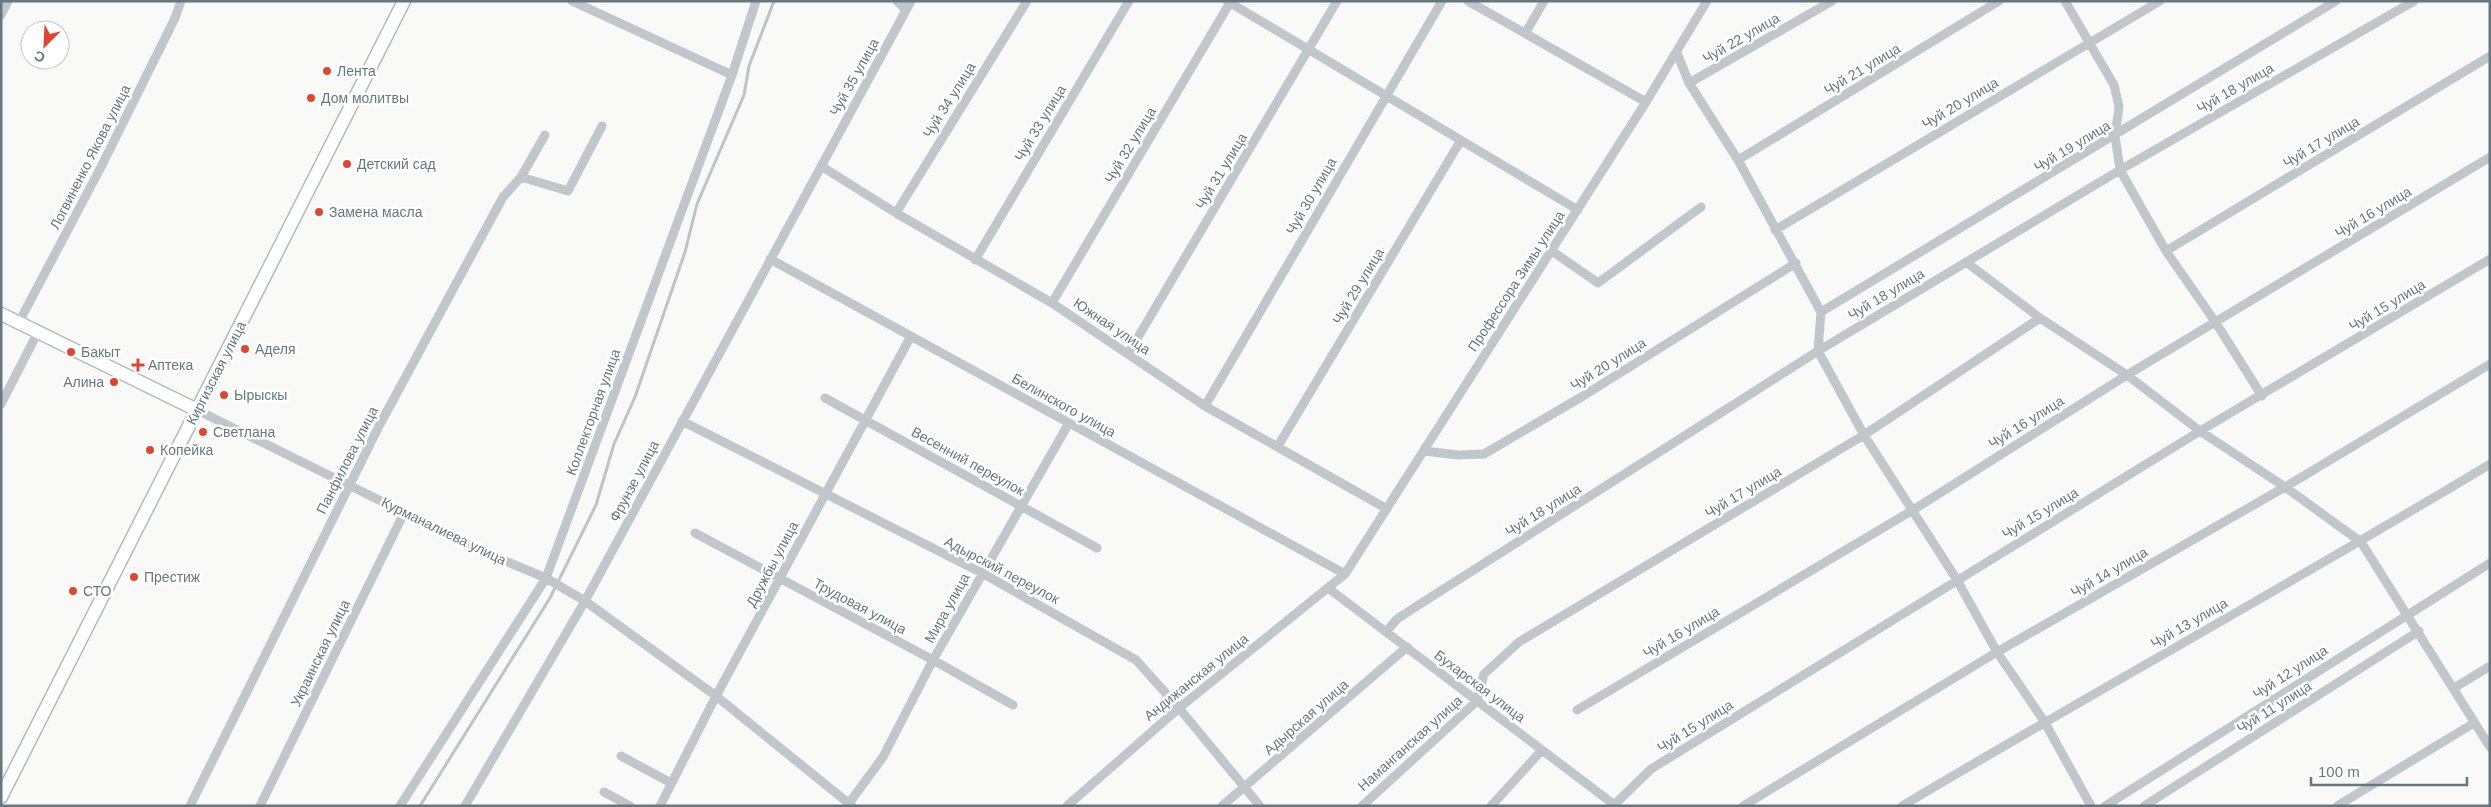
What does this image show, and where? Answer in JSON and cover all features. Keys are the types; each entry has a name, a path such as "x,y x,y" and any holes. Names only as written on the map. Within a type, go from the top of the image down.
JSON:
{"main road":[{"name":"Киргизская улица","path":"1,797 404,1"},
{"name":"Курманалиева улица","path":"1,314 197,410"}],"street":[{"path":"1,15 8,1"},
{"name":"Логвиненко Якова улица","path":"19,322 101,167 175,18 181,1"},
{"path":"572,1 732,75"},
{"name":"Коллекторная улица","path":"400,806 546,578 732,75 756,1"},
{"path":"896,1 906,10"},
{"name":"Чуй 35 улица","path":"821,166 911,1"},
{"name":"Чуй 34 улица","path":"896,213 1027,1"},
{"name":"Чуй 33 улица","path":"975,260 1129,1"},
{"name":"Чуй 31 улица","path":"1128,354 1337,1"},
{"name":"Чуй 30 улица","path":"1205,406 1442,1"},
{"path":"1468,1 1526,32 1646,102"},
{"path":"1526,32 1544,1"},
{"name":"Профессора Зимы улица","path":"1346,574 1552,252 1677,53 1707,1"},
{"name":"Чуй 22 улица","path":"1689,84 1832,1"},
{"name":"Чуй 21 улица","path":"1738,160 2000,1"},
{"path":"2066,1 2114,85 2119,107 2115,136 2120,170 2166,251 2216,323 2262,396"},
{"name":"Чуй 20 улица","path":"1775,230 2160,1"},
{"name":"Чуй 19 улица","path":"1821,312 2336,1"},
{"name":"Чуй 18 улица","path":"1386,632 1397,620 1417,606 1818,351 2120,170 2414,1"},
{"path":"1230,2 1578,210"},
{"name":"Чуй 32 улица","path":"1052,303 1230,2"},
{"path":"1677,53 1689,84 1738,160 1775,230 1796,263 1821,312 1818,351 1864,435 1957,580 1997,652 2044,721 2091,806"},
{"name":"Чуй 17 улица","path":"2166,251 2490,56"},
{"path":"521,177 568,191 602,126"},
{"name":"Панфилова улица","path":"190,806 379,426 503,197 521,177 545,135"},
{"name":"Чуй 29 улица","path":"1278,446 1460,140"},
{"name":"Чуй 16 улица","path":"1577,710 1913,510 2127,375 2490,157"},
{"name":"Южная улица","path":"821,166 975,260 1052,303 1205,406 1387,509"},
{"name":"Фрунзе улица","path":"465,806 585,601 821,166"},
{"path":"1552,252 1598,283 1701,207"},
{"name":"Белинского улица","path":"770,259 1346,574"},
{"name":"Чуй 15 улица","path":"1614,805 1651,769 2200,431 2262,396 2490,259"},
{"path":"1966,262 2040,318 2127,375 2200,431 2285,487 2361,542 2408,613 2490,747"},
{"name":"Чуй 20 улица","path":"1424,451 1458,455 1484,454 1583,396 1796,263"},
{"name":"Чуй 17 улица","path":"1477,701 1484,674 1519,642 1864,435 2040,318"},
{"path":"1,404 38,332"},
{"name":"Дружбы улица","path":"660,806 716,696 911,336"},
{"name":"Чуй 14 улица","path":"1744,806 1997,652 2285,487 2490,364"},
{"name":"Весенний переулок","path":"826,398 1097,548"},
{"name":"Курманалиева улица","path":"197,410 484,552 546,578 585,601 716,696 850,805"},
{"name":"Адырский переулок","path":"682,422 982,573 1136,660 1179,708 1260,806"},
{"name":"Мира улица","path":"850,805 883,757 933,660 1069,423"},
{"name":"Чуй 13 улица","path":"1902,806 2044,721 2361,542 2490,464"},
{"name":"Украинская улица","path":"260,806 404,513"},
{"name":"Трудовая улица","path":"695,533 933,660 1013,705"},
{"name":"Чуй 12 улица","path":"2106,806 2408,613 2490,563"},
{"name":"Андижанская улица","path":"1067,806 1179,708 1346,574"},
{"name":"Бухарская улица","path":"1328,588 1614,805"},
{"name":"Чуй 11 улица","path":"2144,806 2419,631"},
{"name":"Адырская улица","path":"1222,806 1407,647"},
{"path":"2454,688 2490,666"},
{"name":"Наманганская улица","path":"1362,806 1477,701"},
{"path":"2337,806 2474,723"},
{"path":"1491,806 1542,750"},
{"path":"621,756 671,784"},
{"path":"604,792 630,806"}],"waterway":[{"path":"420,806 550,598 596,505 614,444 635,397 685,252 697,204 744,95 749,66 774,1"}],"place":[{"name":"Лента","path":"327,71"},
{"name":"Дом молитвы","path":"311,98"},
{"name":"Детский сад","path":"347,164"},
{"name":"Замена масла","path":"319,212"},
{"name":"Аделя","path":"245,349"},
{"name":"Бакыт","path":"71,352"},
{"name":"Аптека","path":"138,365"},
{"name":"Алина","path":"114,382"},
{"name":"Ырыскы","path":"224,395"},
{"name":"Светлана","path":"203,432"},
{"name":"Копейка","path":"150,450"},
{"name":"Престиж","path":"134,577"},
{"name":"СТО","path":"73,591"}]}
